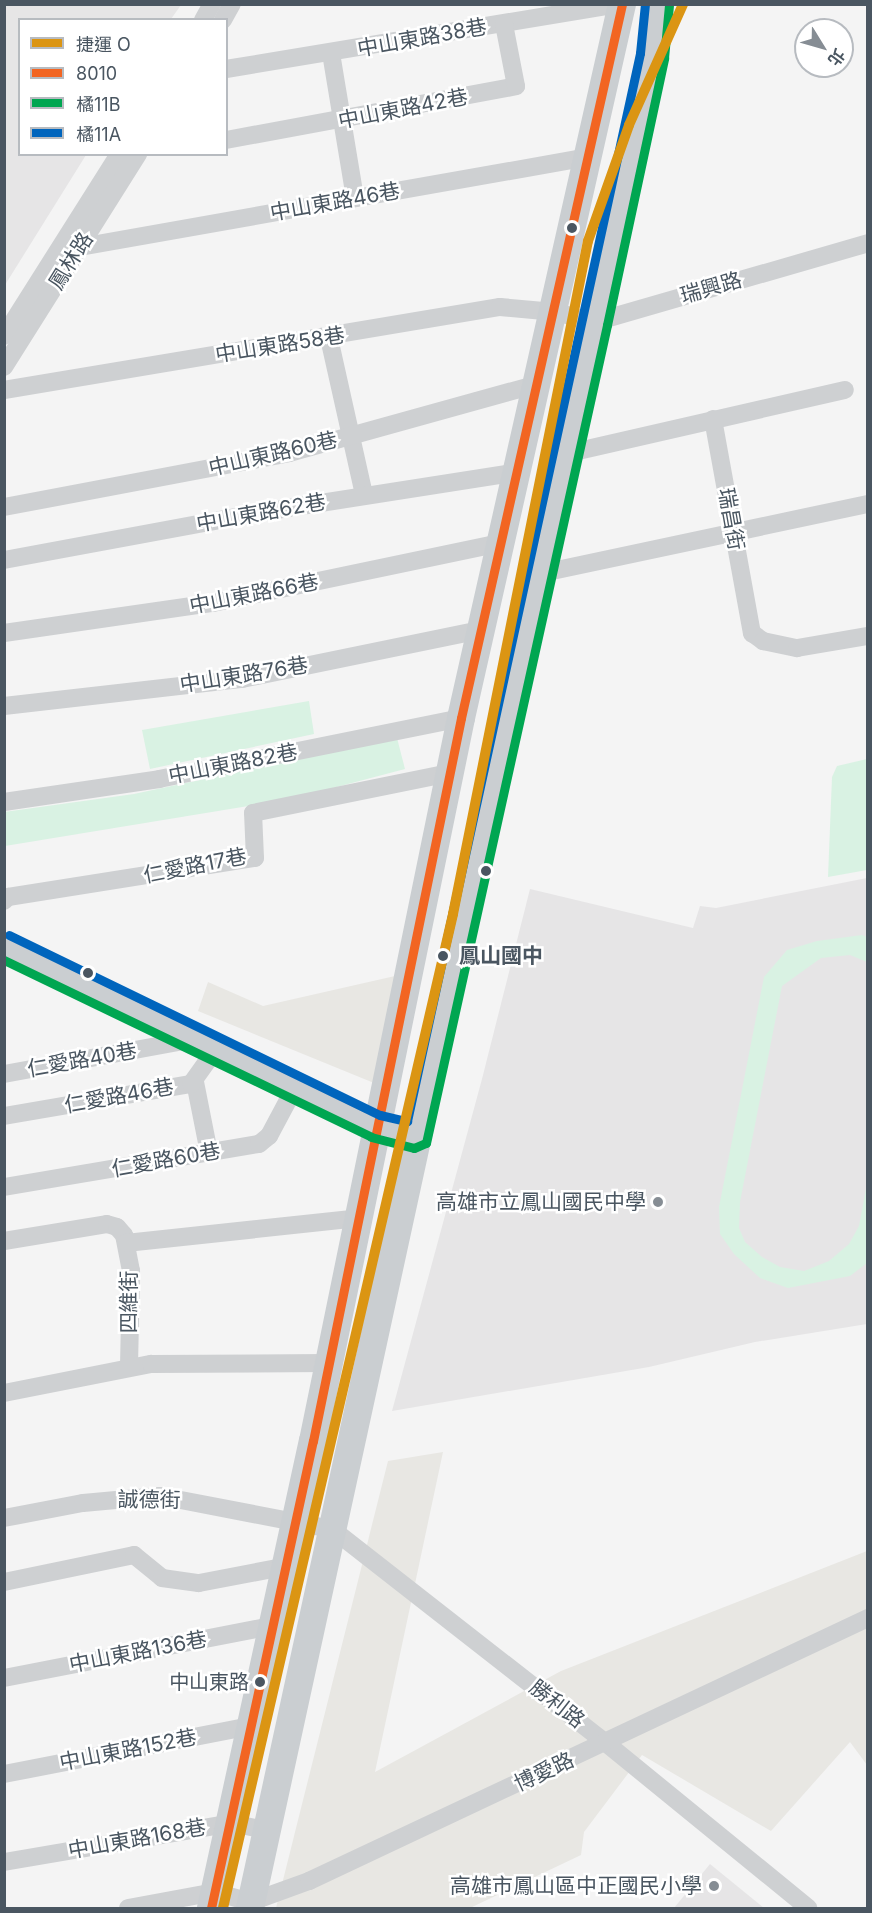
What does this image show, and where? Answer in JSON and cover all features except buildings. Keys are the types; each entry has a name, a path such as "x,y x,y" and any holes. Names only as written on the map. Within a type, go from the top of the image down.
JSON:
{"main road":[{"path":"213,1900 232,1823 283,1567 329,1363 449,773 555,312 622,4"},
{"path":"251,1905 269,1831 538,574 595,322 652,55 657,4"},
{"path":"4,946 376,1126 417,1136"}],"street":[{"path":"204,18 212,4"},
{"path":"224,18 232,4"},
{"name":"中山東路38巷","path":"228,69 617,4"},
{"name":"中山東路42巷","path":"228,140 342,121 516,86 504,24"},
{"path":"331,53 355,198"},
{"name":"鳳林路","path":"4,336 118,156"},
{"name":"鳳林路","path":"4,367 137,156"},
{"name":"中山東路46巷","path":"80,247 589,157"},
{"name":"瑞興路","path":"595,322 867,243"},
{"name":"中山東路58巷","path":"4,390 329,338 500,307 555,312"},
{"path":"555,312 595,322"},
{"path":"329,338 363,495"},
{"name":"中山東路60巷","path":"4,507 289,453 538,384"},
{"path":"565,454 845,390"},
{"name":"瑞昌街","path":"713,419 752,633 763,641 797,648 867,636"},
{"name":"中山東路62巷","path":"4,560 363,495 518,472"},
{"path":"538,574 867,504"},
{"name":"中山東路66巷","path":"4,633 213,603 501,543"},
{"name":"中山東路76巷","path":"4,706 242,679 481,630"},
{"name":"中山東路82巷","path":"4,802 159,779 461,718"},
{"name":"仁愛路17巷","path":"4,901 8,897 255,858 253,813 449,773"},
{"name":"仁愛路40巷","path":"4,1074 206,1044"},
{"name":"仁愛路46巷","path":"4,1116 195,1082 206,1044"},
{"path":"195,1082 209,1153"},
{"name":"仁愛路60巷","path":"4,1187 209,1153 265,1141 295,1087"},
{"path":"126,1243 359,1218"},
{"name":"四維街","path":"4,1241 107,1224 117,1227 126,1243 131,1270 129,1367"},
{"path":"4,1393 129,1367 329,1363"},
{"name":"誠德街","path":"4,1518 83,1503 160,1496 293,1520"},
{"name":"勝利路","path":"293,1520 332,1529 606,1743 808,1908"},
{"path":"4,1582 134,1555 162,1578 199,1583 283,1567"},
{"name":"博愛路","path":"251,1905 309,1881 606,1743 867,1618"},
{"name":"中山東路136巷","path":"4,1678 271,1626"},
{"name":"中山東路152巷","path":"4,1774 251,1726"},
{"name":"中山東路168巷","path":"4,1862 232,1823 269,1831"},
{"path":"128,1908 213,1900 251,1905"}],"shaded area":[{"path":"5,4 181,5 172,18 18,18 18,156 85,156 5,285"},
{"name":"高雄市立鳳山國民中學","path":"867,878 867,1324 755,1342 649,1367 392,1411 482,1079 530,889 693,928 700,906 716,908"},
{"path":"395,976 374,1083 198,1011 208,982 263,1006"},
{"path":"443,1452 375,1772 561,1671 867,1551 867,1765 850,1742 771,1831 642,1755 584,1832 581,1855 470,1908 276,1908 388,1461"},
{"name":"高雄市鳳山區中正國民小學","path":"710,1864 764,1908 674,1908"}],"green space":[{"path":"309,701 314,734 150,769 142,730"},
{"path":"397,738 405,769 291,799 5,846 4,812 134,794"},
{"path":"867,759 867,870 828,877 832,777 837,766"},
{"path":"862,935 867,937 867,962 850,955 821,958 782,986 740,1202 739,1228 745,1242 762,1257 780,1267 804,1271 829,1261 849,1244 859,1226 867,1183 867,1263 850,1276 788,1288 760,1278 734,1254 720,1234 719,1207 764,977 787,950 817,941"}],"metro line":[{"name":"O","path":"223,1908 453,914 588,241 629,125 683,4"}],"transit line":[{"name":"8010","path":"211,1908 313,1441 461,718 622,4"},
{"name":"橘11A","path":"9,935 380,1115 407,1121 640,53 645,4"},
{"name":"橘11B","path":"4,960 371,1137 414,1148 426,1143 607,325 664,58 669,5"}],"place":[{"name":"鳳山國中","path":"443,956"},
{"name":"高雄市立鳳山國民中學","path":"658,1202"},
{"name":"中山東路","path":"260,1682"},
{"name":"高雄市鳳山區中正國民小學","path":"714,1886"}]}
